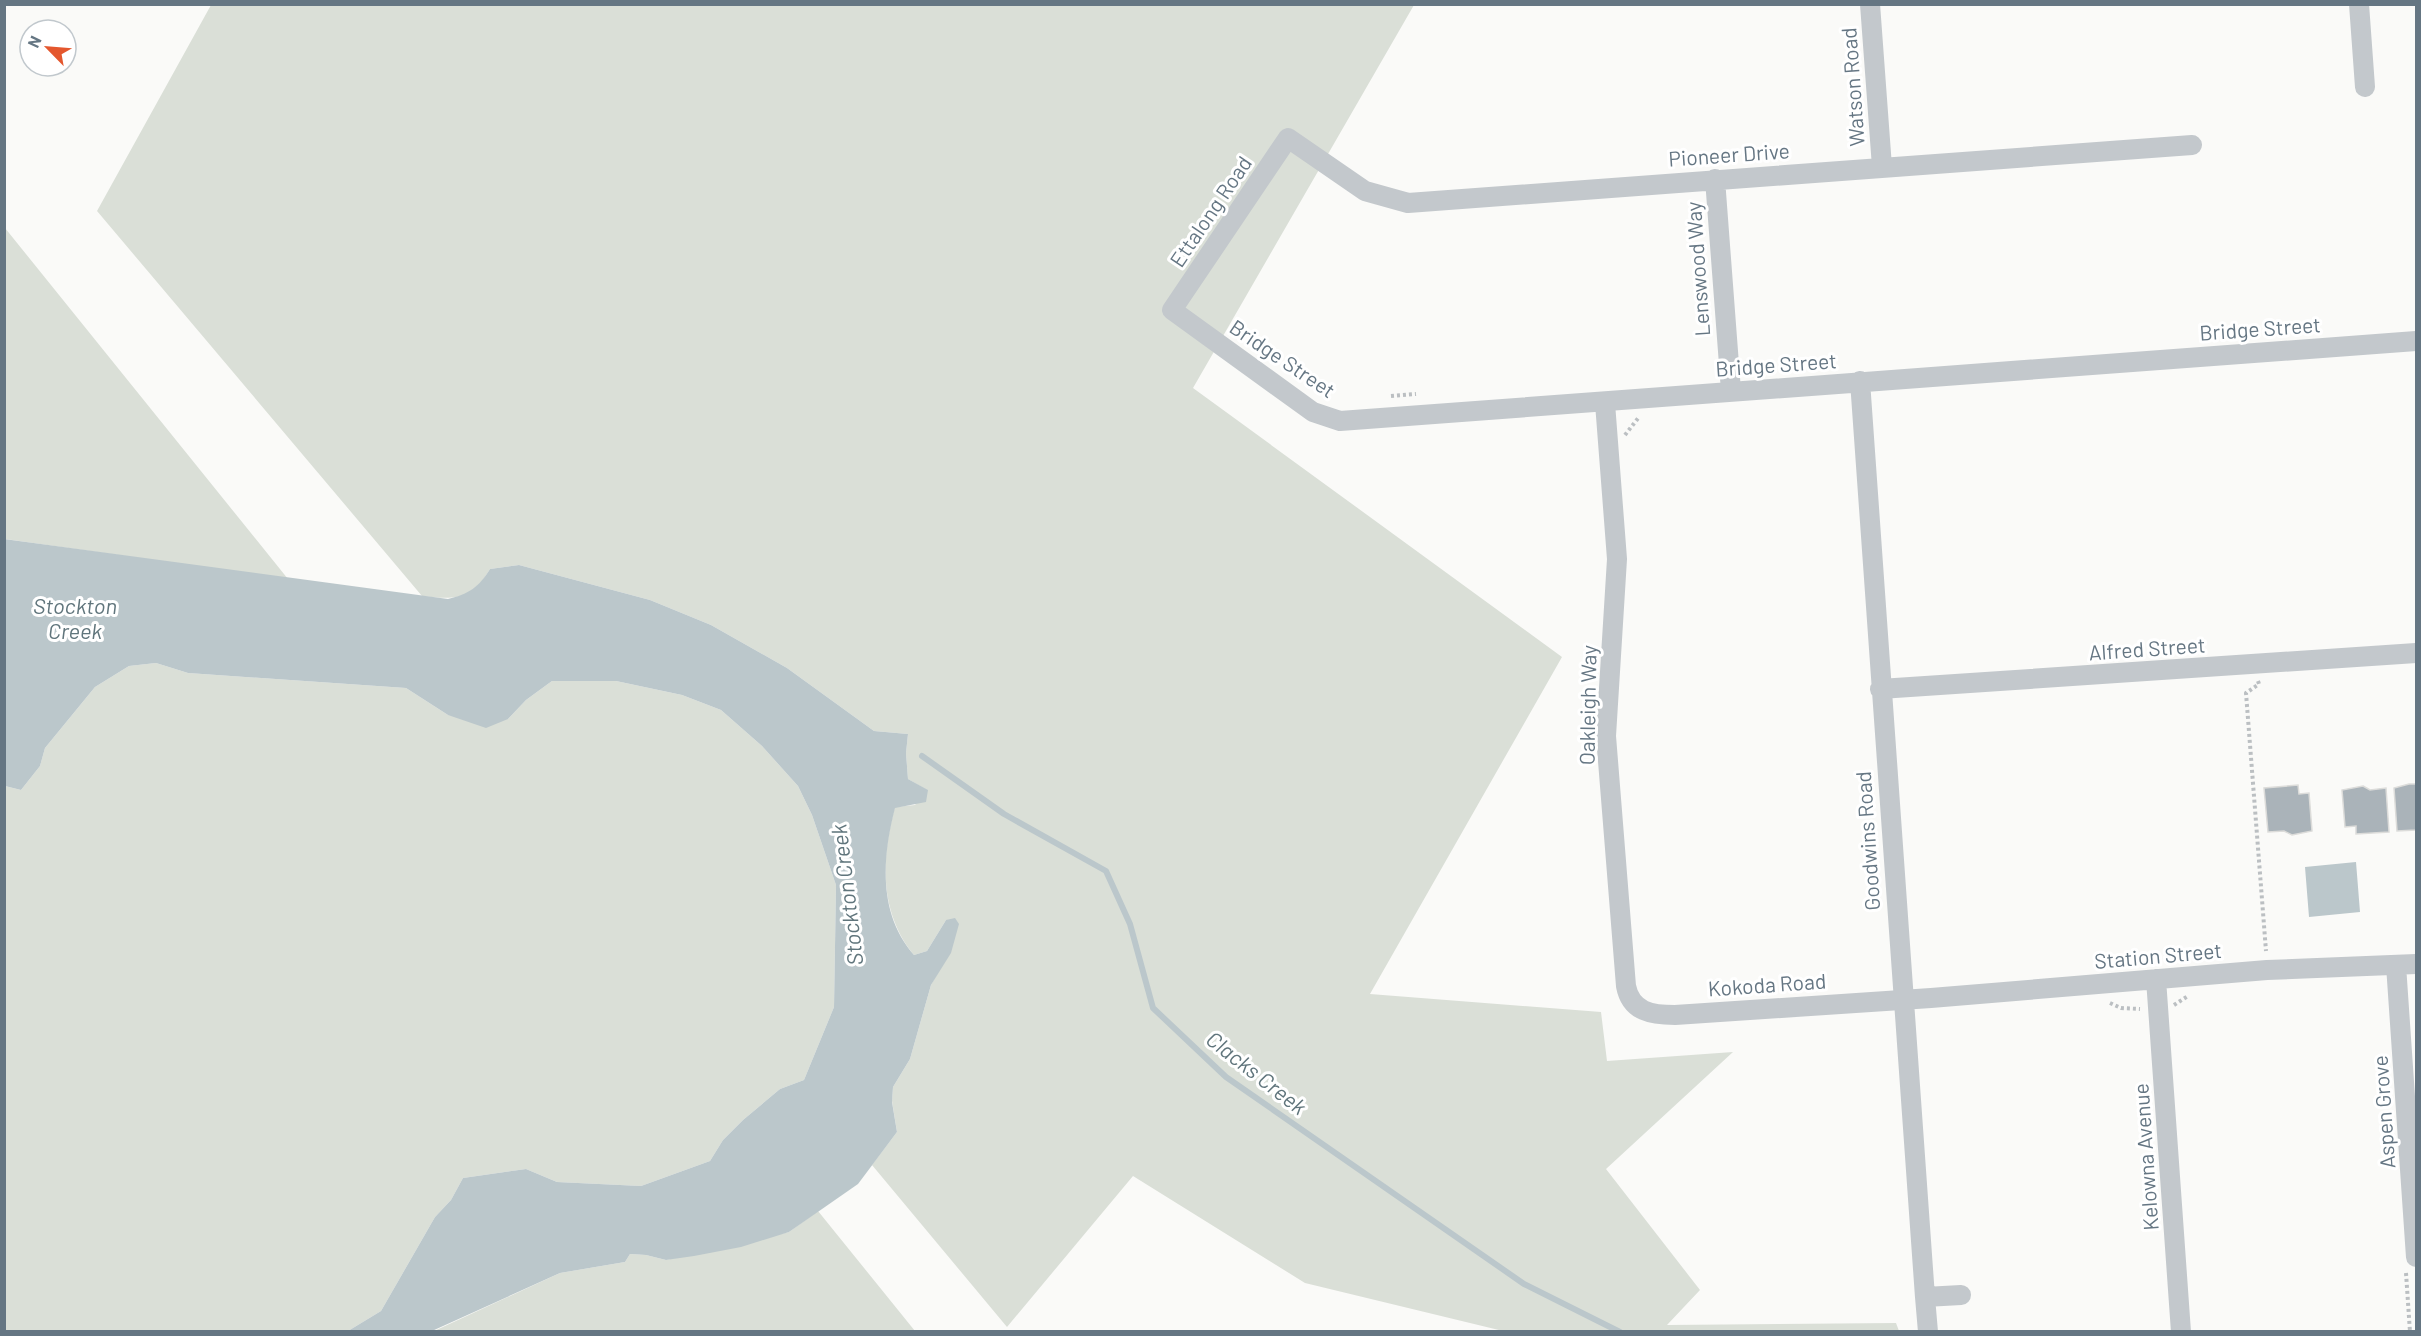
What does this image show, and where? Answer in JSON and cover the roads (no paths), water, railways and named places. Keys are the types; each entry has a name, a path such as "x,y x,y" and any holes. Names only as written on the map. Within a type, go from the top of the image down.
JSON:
{"street":[{"name":"Watson Road","path":"1870,4 1882,167"},
{"path":"2359,4 2366,87"},
{"name":"Pioneer Drive","path":"1288,138 1365,191 1408,203 2192,145"},
{"name":"Ettalong Road","path":"1172,310 1288,138"},
{"name":"Lenswood Way","path":"1715,179 1731,392"},
{"name":"Bridge Street","path":"1172,310 1313,412 1340,421 2416,341"},
{"name":"Goodwins Road","path":"1860,381 1880,689 1928,1332"},
{"name":"Oakleigh Way","path":"1605,402 1617,560 1606,736 1626,986 1627,994 1635,1005"},
{"name":"Alfred Street","path":"1880,689 2416,653"},
{"name":"Station Street","path":"1904,1000 2267,970 2416,964"},
{"name":"Aspen Grove","path":"2396,965 2411,1259"},
{"name":"Kelowna Avenue","path":"2156,979 2181,1332"},
{"name":"Kokoda Road","path":"1635,1005 1645,1012 1675,1015 1904,1000"},
{"path":"1925,1297 1961,1295"}],"water":[{"name":"Stockton Creek","path":"4,539 448,599 473,589 490,569 519,565 650,600 711,625 787,668 874,731 908,734 906,753 908,779 928,790 926,802 895,808 887,846 886,885 889,904 902,939 914,955 927,951 946,920 955,918 959,924 951,953 931,985 910,1059 893,1087 892,1102 897,1132 858,1184 789,1232 741,1247 694,1256 666,1260 630,1254 625,1262 560,1273 432,1331 348,1331 381,1311 435,1217 451,1200 463,1178 526,1169 557,1182 641,1186 710,1161 723,1140 743,1120 780,1089 804,1080 834,1007 836,885 812,815 798,786 762,746 721,710 682,695 616,681 552,681 526,700 508,719 486,728 448,715 406,688 188,673 156,663 129,666 95,687 45,748 40,766 21,790 5,786"},
{"path":"2356,862 2360,912 2309,917 2305,867"}],"waterway":[{"name":"Clacks Creek","path":"922,756 1004,814 1106,871 1130,924 1153,1008 1226,1077 1524,1284 1620,1332"}]}
